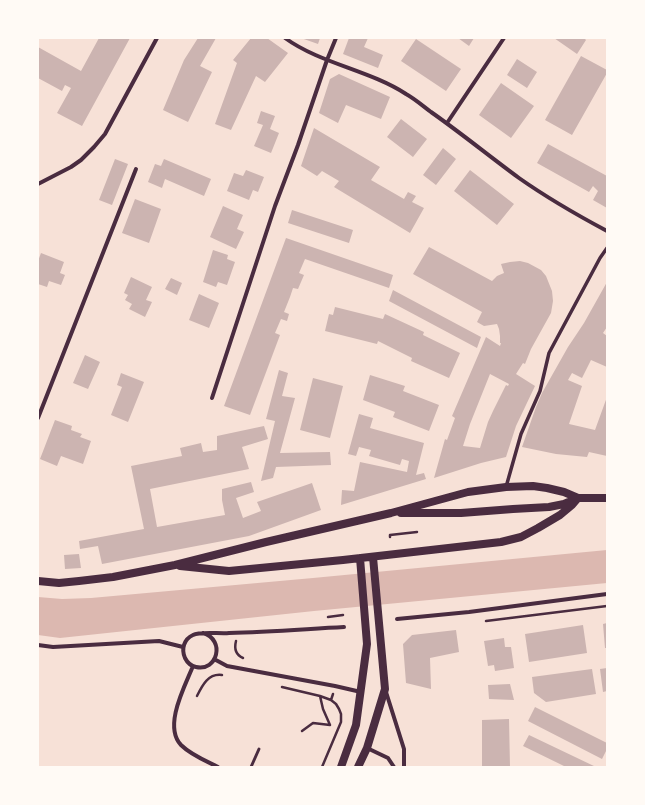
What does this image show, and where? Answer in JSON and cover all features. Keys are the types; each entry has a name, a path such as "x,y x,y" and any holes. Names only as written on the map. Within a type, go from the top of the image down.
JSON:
{"main road":[{"path":"38,581 79,581 113,577 175,566 266,542 391,513 468,492 506,487 533,486 564,492 578,498 607,498"},
{"path":"391,513 461,514 549,507 564,504 578,498"},
{"path":"175,566 229,571 360,562 501,542 521,537 560,515 578,498"},
{"path":"358,767 367,748 385,689 373,561"},
{"path":"341,767 356,725 367,644 360,562"}],"street":[{"path":"38,184 71,167 81,160 105,134 157,38"},
{"path":"285,38 327,60 390,85 407,94 518,177 543,194 607,231"},
{"path":"212,398 275,206 336,38"},
{"path":"446,123 504,38"},
{"path":"38,418 136,169"},
{"path":"506,487 520,434 540,391 549,353 600,258 607,248"},
{"path":"397,619 469,612 607,594"},
{"path":"203,634 210,636 215,642 217,652 212,662 205,667 197,667 190,664 185,658 183,651 186,640 192,635 196,634 344,627"},
{"path":"38,646 53,647 159,640 183,647"},
{"path":"214,659 227,666 361,692"},
{"path":"193,666 176,712 174,726 176,737 180,744 185,748 218,767"},
{"path":"385,689 404,749 404,767"},
{"path":"367,748 388,758 394,767"}],"lane":[{"path":"251,767 260,749"}],"path":[{"path":"390,537 390,534 418,532"},
{"path":"480,622 607,606"},
{"path":"237,639 234,648 235,652 248,660"},
{"path":"197,696 203,684 207,680 218,674 224,676"},
{"path":"275,686 320,696 331,700 339,709 341,714 341,722 322,767"},
{"path":"331,700 335,686"},
{"path":"302,731 313,723 330,725 323,709 320,696"}],"shaded area":[{"path":"607,550 607,583 314,611 60,638 38,635 38,597 62,599 91,598"}],"building":[{"path":"99,38 130,38 82,126 57,113 71,88 65,85 62,91 38,78 38,47 81,71"},
{"path":"198,38 216,38 200,66 212,72 188,122 163,110 184,60"},
{"path":"251,38 267,38 288,53 265,82 256,76 231,130 215,124 237,63 233,60"},
{"path":"301,38 320,38 318,44"},
{"path":"349,38 368,38 364,47 383,55 378,68 343,54"},
{"path":"458,38 474,38 469,46"},
{"path":"554,38 584,38 586,40 577,54"},
{"path":"416,39 461,69 446,91 401,61"},
{"path":"581,56 607,70 607,73 572,135 545,120"},
{"path":"517,59 537,72 527,88 507,75"},
{"path":"339,74 390,97 381,119 346,105 338,123 319,113 330,79"},
{"path":"501,83 534,106 511,138 479,115"},
{"path":"261,111 275,116 270,129 279,133 271,153 254,146 263,125 257,123"},
{"path":"401,119 427,139 413,157 387,137"},
{"path":"314,128 380,167 371,180 404,199 408,192 416,196 412,202 424,208 410,233 334,187 339,181 322,171 317,176 301,166"},
{"path":"548,144 607,176 607,208 593,200 598,191 593,186 589,192 537,163"},
{"path":"443,148 456,159 436,185 423,175"},
{"path":"115,159 128,164 112,205 99,200"},
{"path":"164,159 211,179 204,196 165,179 162,188 148,182 155,164 161,166"},
{"path":"246,170 264,177 258,192 253,190 249,200 227,191 234,173 243,176"},
{"path":"470,170 514,204 497,225 454,191"},
{"path":"135,199 161,209 149,243 122,233"},
{"path":"223,206 243,215 237,229 244,232 236,249 210,237"},
{"path":"292,210 353,230 349,243 288,223"},
{"path":"286,238 393,275 389,288 305,259 299,273 304,275 298,289 293,288 284,312 289,314 287,321 281,319 275,333 280,335 250,415 224,406"},
{"path":"429,247 492,281 497,276 504,273 501,264 520,261 528,263 541,270 546,276 552,291 553,301 551,313 531,349 525,364 523,363 516,374 535,386 516,426 506,457 481,463 434,478 445,439 447,440 455,418 452,416 486,337 500,346 501,343 497,324 484,326 477,322 482,312 413,274","holes":["490,374 509,384 508,386 506,385 488,422 480,448 463,446"]},
{"path":"213,250 228,255 227,259 235,262 227,285 218,282 216,287 203,282"},
{"path":"41,253 64,262 60,273 65,275 61,285 49,281 47,287 38,284 38,261"},
{"path":"131,277 152,287 146,300 152,302 145,317 129,309 132,304 125,300 128,295 124,293"},
{"path":"171,278 182,283 177,295 165,289"},
{"path":"607,282 607,327 603,333 607,336 607,367 591,360 582,378 572,373 568,380 582,386 569,424 595,430 607,397 607,456 589,452 587,457 556,454 522,447 542,393"},
{"path":"393,290 481,337 477,348 389,301"},
{"path":"199,294 219,303 209,328 189,320"},
{"path":"335,307 383,319 385,314 424,332 423,335 460,353 449,378 411,361 412,358 378,341 377,344 325,331 329,314 333,315"},
{"path":"85,355 100,362 88,389 73,383"},
{"path":"279,370 288,373 282,396 295,398 280,453 330,452 331,465 276,467 273,478 261,481 275,421 266,419"},
{"path":"121,373 144,382 128,422 111,415 122,387 117,385"},
{"path":"370,375 405,386 403,391 439,405 429,431 393,417 395,412 363,400"},
{"path":"313,378 343,386 330,438 300,430"},
{"path":"359,414 373,418 370,428 424,443 416,475 424,473 426,479 341,505 342,490 354,491 360,462 407,472 409,461 402,459 400,465 369,456 371,450 359,447 356,456 348,454"},
{"path":"55,420 72,426 71,430 82,434 80,437 91,441 83,464 61,456 57,466 40,459"},
{"path":"264,426 268,439 242,447 249,469 150,489 157,527 225,515 222,500 222,489 251,482 254,492 236,498 243,518 261,511 257,502 312,483 321,510 249,536 102,564 98,546 80,549 79,541 144,529 131,466 182,456 180,448 201,443 203,452 217,450 217,436"},
{"path":"79,554 81,568 65,569 64,555"},
{"path":"607,623 607,648 605,648 603,624"},
{"path":"583,625 587,653 529,662 525,634"},
{"path":"456,630 459,652 430,658 431,689 406,683 403,644 412,635"},
{"path":"504,638 505,647 511,647 514,668 495,671 494,665 488,666 484,641"},
{"path":"607,668 607,691 603,692 600,669"},
{"path":"592,669 596,694 546,702 534,693 532,677"},
{"path":"510,684 514,700 489,699 488,685"},
{"path":"535,707 607,743 607,749 602,759 528,721"},
{"path":"509,719 510,767 482,767 482,720"},
{"path":"529,735 596,767 566,767 523,746"}]}
